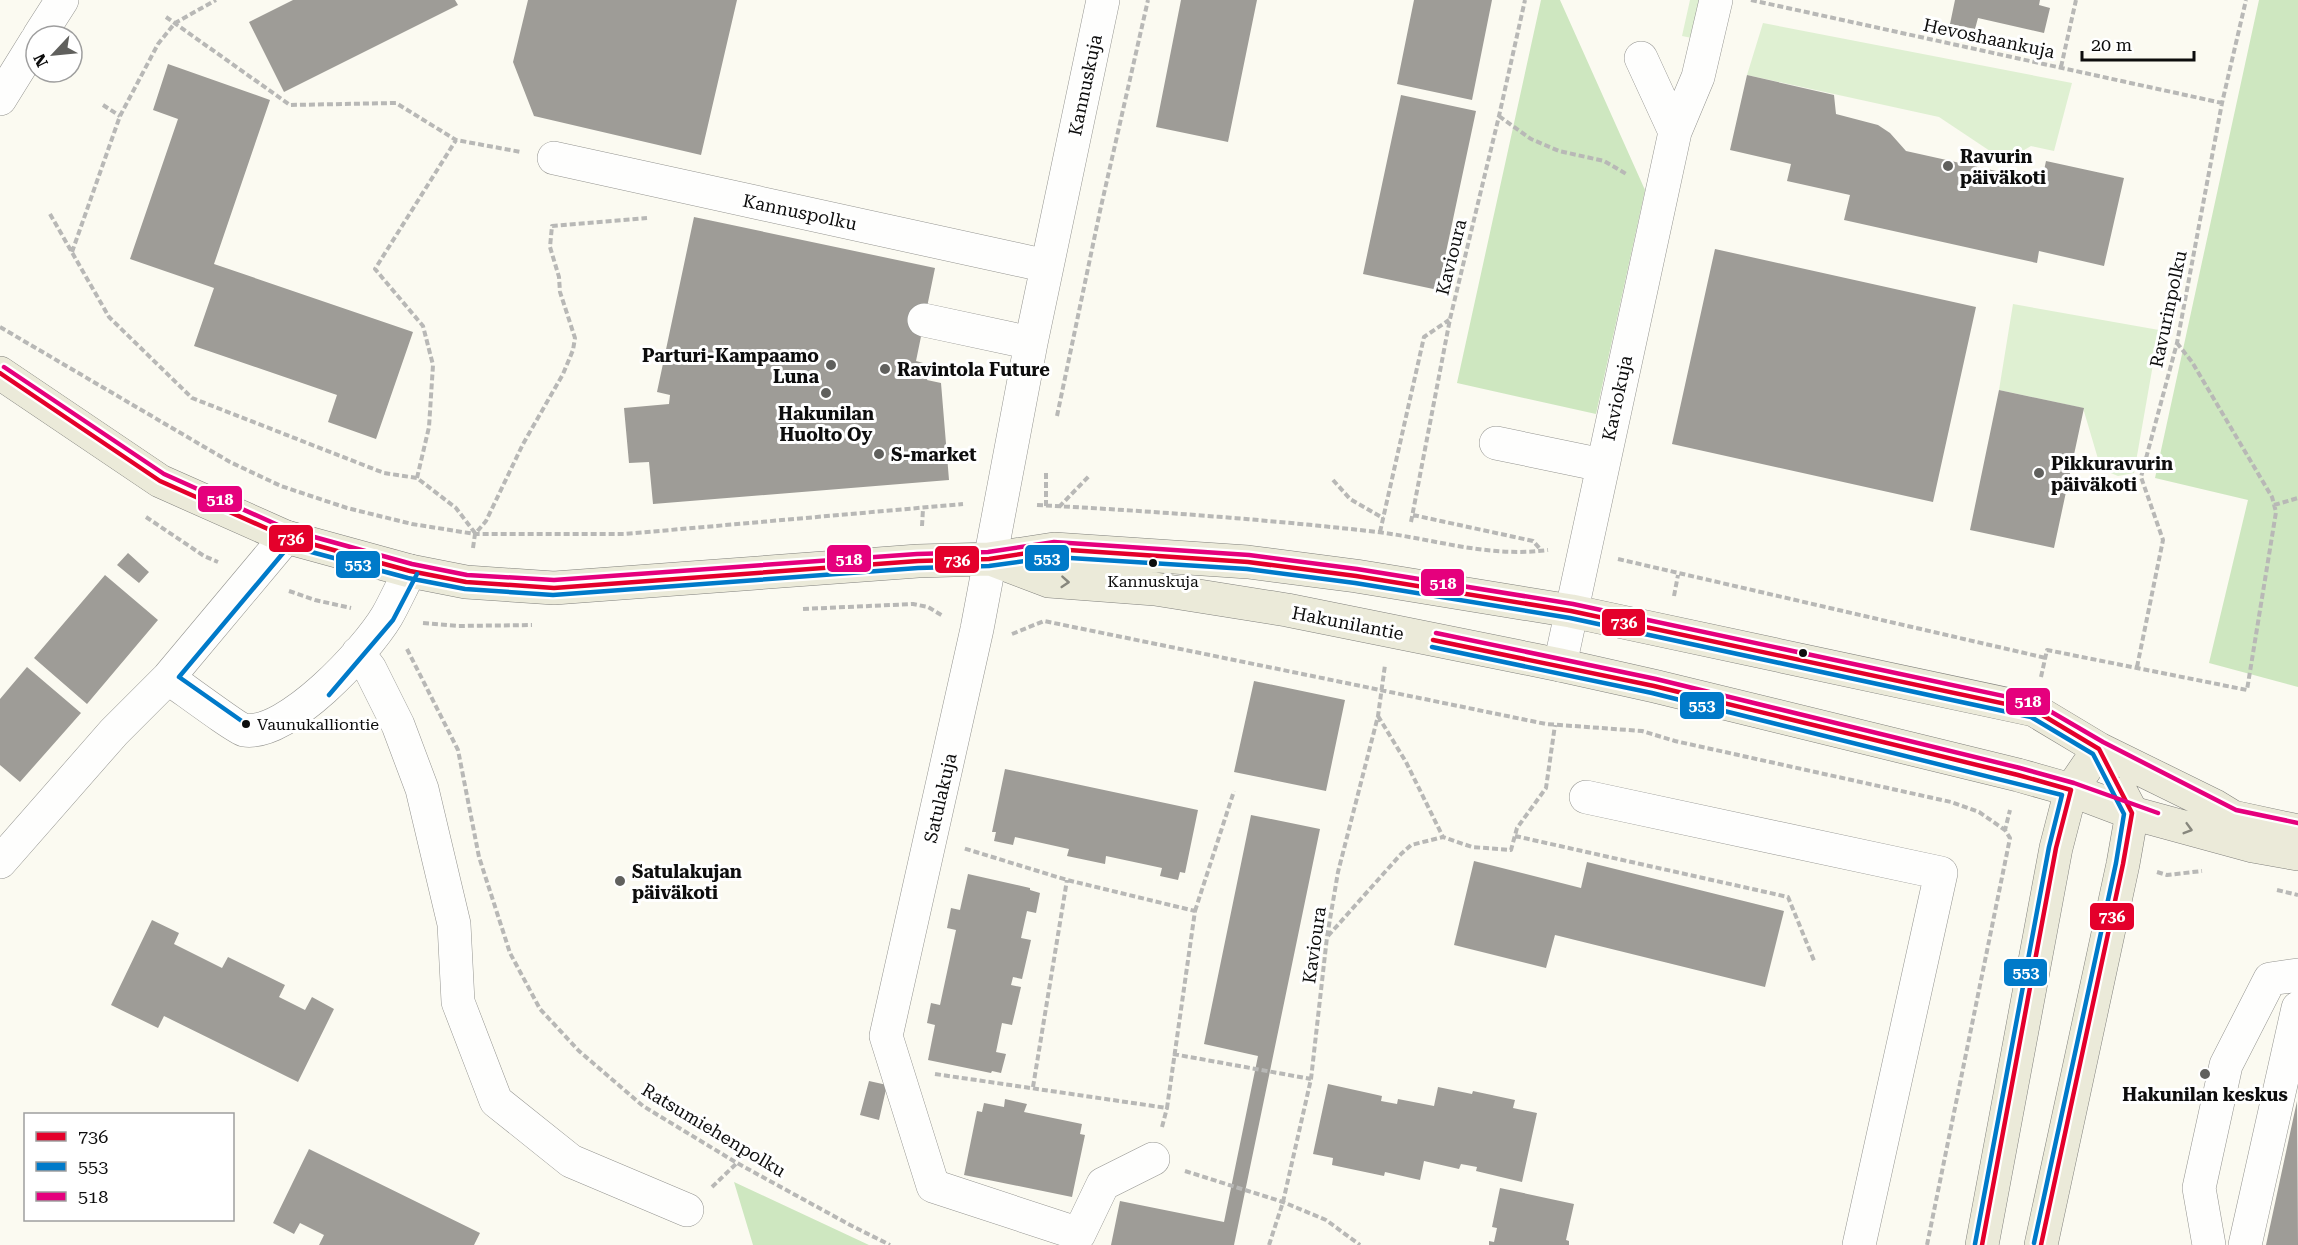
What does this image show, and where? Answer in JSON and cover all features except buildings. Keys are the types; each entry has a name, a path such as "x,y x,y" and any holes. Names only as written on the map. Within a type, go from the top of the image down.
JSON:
{"main road":[{"name":"Hakunilantie","path":"0,373 160,481 286,537 410,571 466,582 554,588 918,561 989,559 1054,549 1248,562 1356,576 1570,611 2034,710 2099,749 2233,817 2298,831"},
{"name":"Hakunilantie","path":"989,559 1049,581 1155,589 1266,607 1560,665 1654,686 2018,775 2071,790 2132,813 2221,838 2298,854"},
{"path":"1982,1245 2056,848 2071,790 2099,749 2132,813 2042,1245"}],"street":[{"path":"47,24 62,0"},
{"name":"Kannuskuja","path":"989,559 1031,343 1103,0"},
{"name":"Kaviokuja","path":"1560,665 1675,132 1698,77 1716,0"},
{"path":"1641,58 1675,132"},
{"path":"0,99 24,60"},
{"name":"Kannuspolku","path":"554,158 1047,266"},
{"path":"924,320 1031,343"},
{"path":"1496,443 1602,465"},
{"path":"0,862 114,732 168,678 286,537"},
{"name":"Satulakuja","path":"989,559 977,629 886,1036 933,1186 1079,1234 1103,1184 1153,1159"},
{"path":"168,678 242,730 264,729 290,715 323,690 358,653 387,616 410,571"},
{"path":"358,653 370,669 398,725 422,789 454,924 458,1002 496,1101 571,1161 687,1210"},
{"path":"1587,796 1941,873 1859,1245"},
{"path":"2209,1245 2199,1188 2226,1065 2270,980 2298,975"},
{"path":"2245,1245 2298,1008"}],"path":[{"path":"72,252 120,116 158,44 175,23 216,0"},
{"path":"1056,420 1148,0"},
{"name":"Kavioura","path":"1411,522 1450,320 1500,116 1525,0"},
{"name":"Hevoshaankuja","path":"1750,0 2222,103"},
{"path":"2061,67 2076,0"},
{"name":"Ravurinpolku","path":"2137,667 2163,540 2141,477 2176,343 2222,103 2246,0"},
{"path":"166,17 290,105 396,103 456,140 554,158"},
{"path":"103,105 120,116"},
{"path":"1500,116 1531,139 1559,151 1604,161 1629,176 1660,204"},
{"path":"417,478 429,428 433,365 423,326 375,270 456,140"},
{"path":"50,214 109,317 192,398 384,473 417,478 456,508 475,534"},
{"path":"475,534 486,521 523,444 563,374 573,350 575,338 560,292 559,277 550,248 552,226 647,218"},
{"path":"1380,532 1424,337 1450,320"},
{"path":"0,327 230,462 281,486 346,508 412,524 475,534 625,534 923,509"},
{"path":"2034,710 2047,650 2247,690 2277,512 2272,497 2192,362 2176,343"},
{"path":"1046,467 1046,506"},
{"path":"1059,507 1090,475"},
{"path":"1333,480 1350,499 1383,518"},
{"path":"2274,505 2298,498"},
{"path":"1413,515 1533,541 1541,551"},
{"path":"913,604 928,607 954,622 1006,636 1044,621 1555,725 1642,731 1675,741 1951,802 1979,812 2005,830 2010,838 1928,1245"},
{"name":"Ratsumiehenpolku","path":"405,645 458,750 479,857 510,953 540,1009 579,1051 643,1106 737,1163 890,1245"},
{"name":"Kavioura","path":"1269,1245 1283,1202 1311,1079 1327,937 1338,872 1378,716 1386,659"},
{"path":"1378,716 1406,762 1443,837"},
{"path":"1327,937 1412,845 1424,840 1443,837 1472,847 1511,850 1517,828 1546,788 1555,725"},
{"path":"2005,830 2018,775"},
{"path":"1234,791 1195,911 1167,1108 1153,1159 1199,1177 1283,1202 1326,1220 1360,1245"},
{"path":"1515,836 1788,897 1815,963"},
{"path":"956,846 1067,880 1195,911"},
{"path":"1033,1087 1067,880"},
{"path":"1173,1054 1311,1079"},
{"path":"927,1073 1167,1108"}],"green space":[{"path":"1541,0 1560,0 1645,190 1596,414 1457,383"},
{"path":"1690,0 1705,0 1697,39 1682,36"},
{"path":"2259,0 2298,0 2298,687 2209,663 2248,500 2155,478"},
{"path":"1763,23 2072,83 2054,151 2031,146 2005,161 1939,117 1747,75"},
{"path":"2013,304 2159,330 2134,473 2118,476 2101,469 2083,408 1999,390"},
{"path":"734,1182 869,1245 753,1245"}],"transit line":[{"name":"518","path":"4,367 164,474 289,530 412,564 467,575 554,580 917,554 988,552 1054,542 1249,555 1357,569 1573,604 2036,703 2103,742 2236,810 2298,823"},
{"name":"736","path":"0,373 160,481 286,537 410,571 466,582 554,588 918,561 989,559 1054,549 1248,562 1356,576 1571,611 2034,710 2099,749 2132,813 2041,1245"},
{"name":"553","path":"246,724 179,677 289,546 408,578 465,589 553,595 918,568 989,566 1054,557 1247,569 1355,583 1570,618 2031,717 2093,754 2124,814 2116,863 2034,1243"},
{"name":"553","path":"329,695 393,620 417,574"},
{"name":"518","path":"1436,633 1656,679 2020,768 2074,783 2158,813"},
{"name":"736","path":"1433,640 1654,686 2071,790 2056,848 1982,1245"},
{"name":"553","path":"1432,647 1652,693 2062,795 2049,847 1975,1244"}],"place":[{"name":"Ravurin päiväkoti","path":"1948,166"},
{"name":"Parturi-Kampaamo Luna","path":"831,365"},
{"name":"Ravintola Future","path":"885,369"},
{"name":"Hakunilan Huolto Oy","path":"826,393"},
{"name":"S-market","path":"879,454"},
{"name":"Pikkuravurin päiväkoti","path":"2039,473"},
{"name":"Kannuskuja","path":"1153,563"},
{"name":"Vaunukalliontie","path":"246,724"},
{"name":"Satulakujan päiväkoti","path":"620,881"},
{"name":"Hakunilan keskus","path":"2205,1074"}]}
